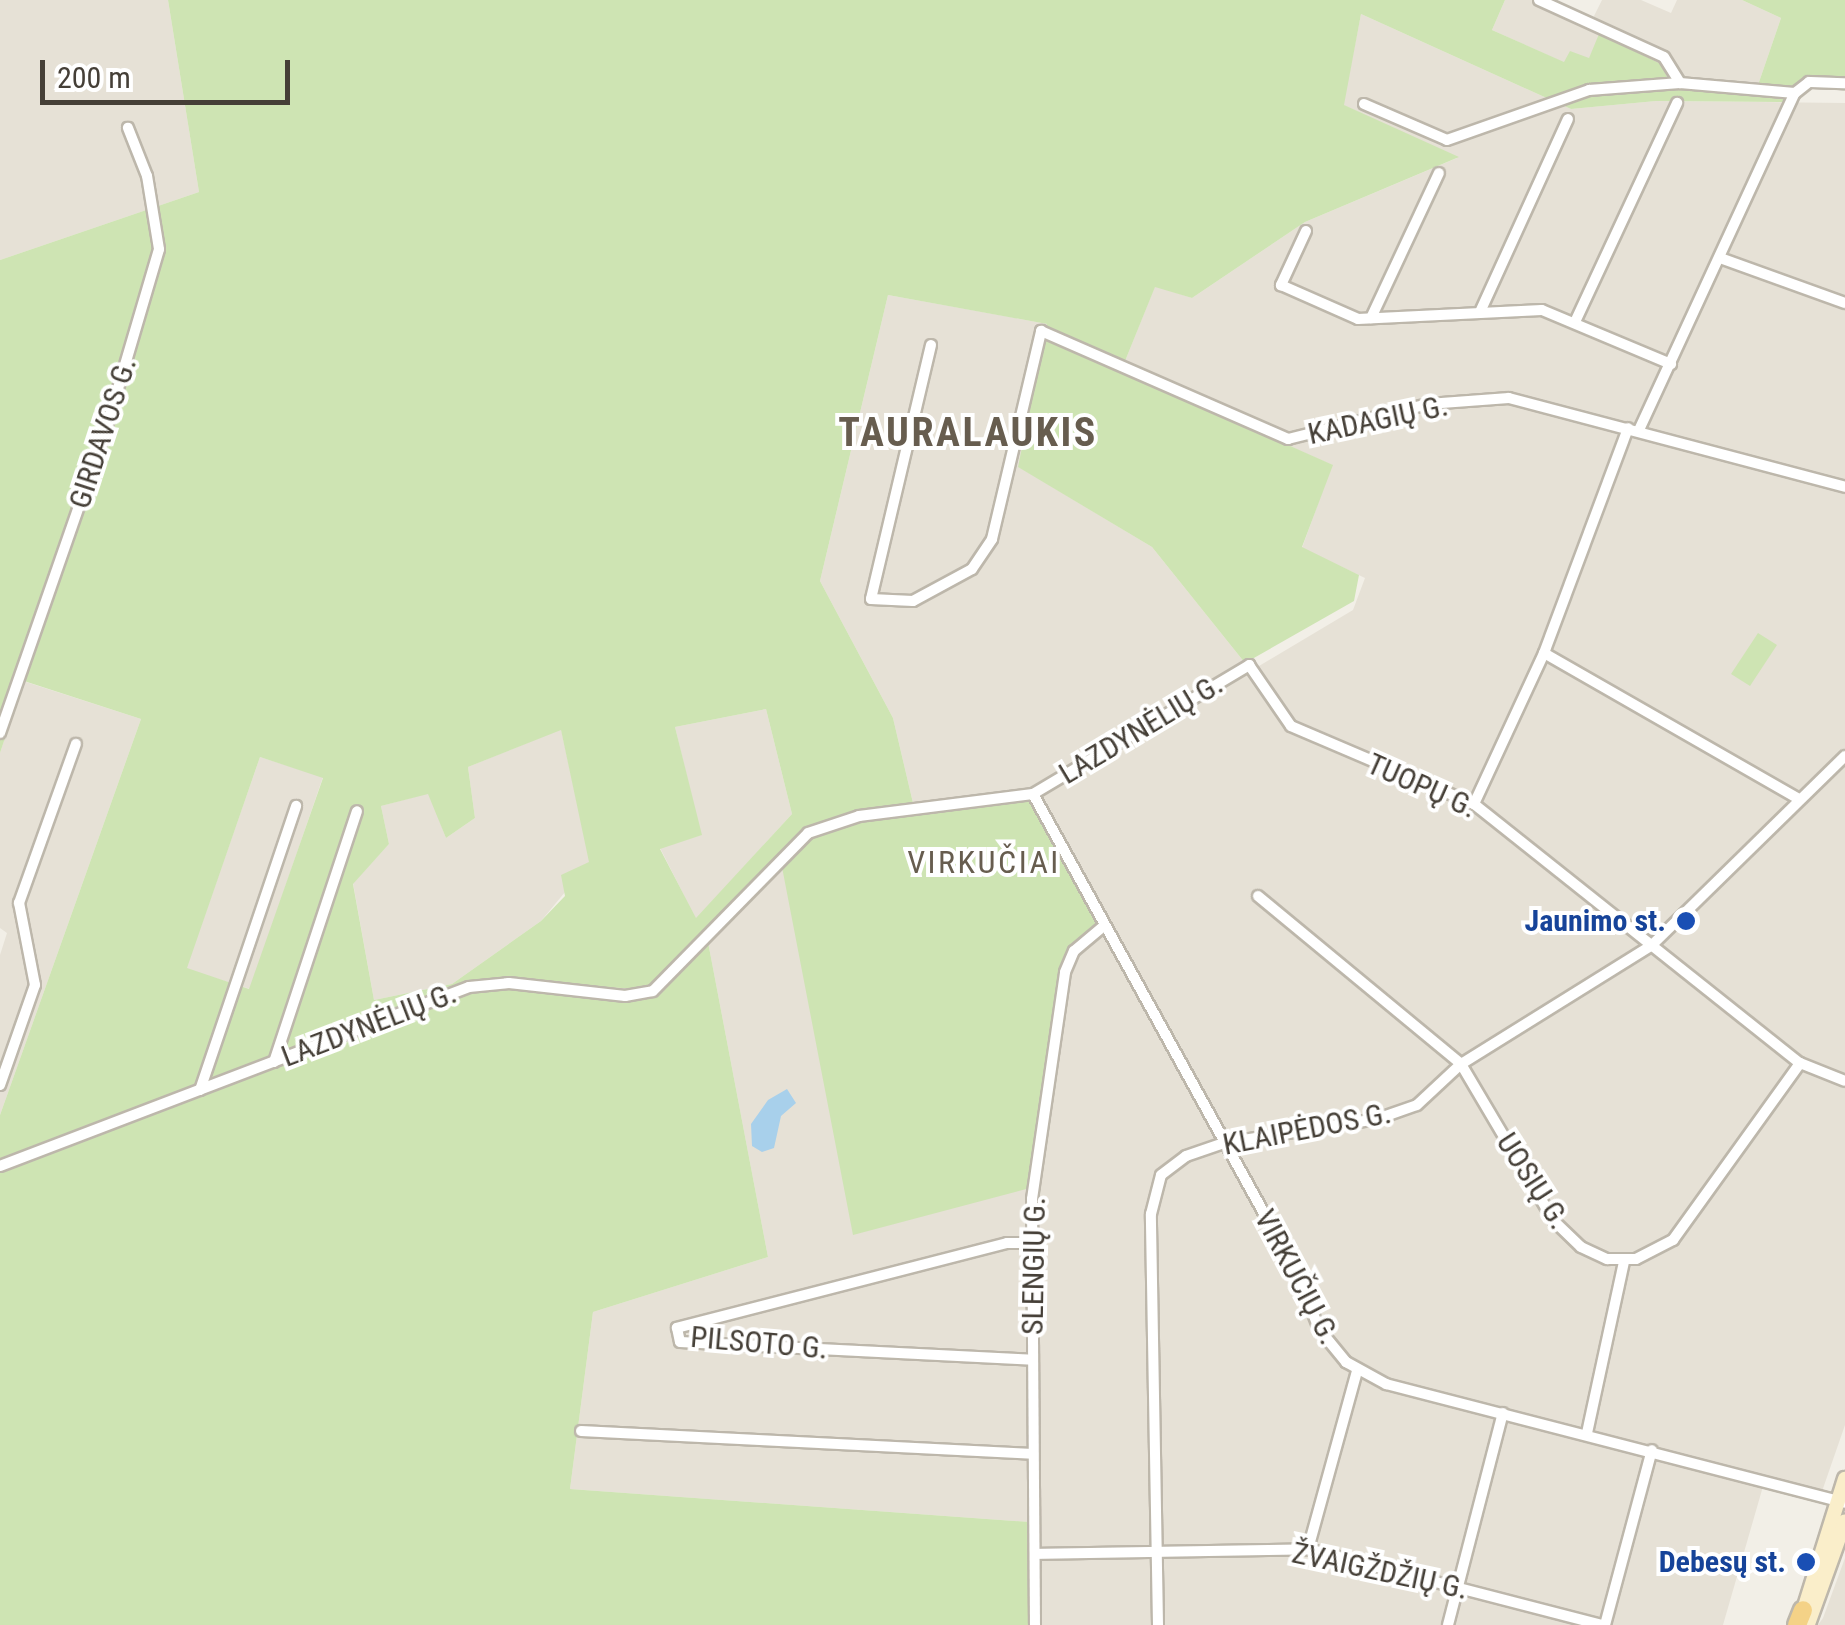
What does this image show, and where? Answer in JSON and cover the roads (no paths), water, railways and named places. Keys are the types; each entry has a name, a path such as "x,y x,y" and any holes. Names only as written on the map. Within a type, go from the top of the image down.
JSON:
{"main road":[{"path":"1802,1621 1845,1479"},
{"path":"1802,1621 1845,1521"}],"street":[{"path":"1539,0 1664,56 1680,84"},
{"path":"1474,804 1544,653 1634,429 1671,364 1795,93 1809,82 1845,83"},
{"path":"1364,104 1446,140 1589,90 1680,84 1795,93"},
{"path":"1575,322 1678,103"},
{"path":"1480,312 1568,118"},
{"name":"GIRDAVOS G.","path":"0,734 107,426 159,249 147,176 128,128"},
{"path":"1372,318 1438,173"},
{"path":"1306,231 1281,285 1358,319 1542,310 1671,364"},
{"path":"1720,258 1845,303"},
{"name":"KADAGIŲ G.","path":"931,345 871,599 913,601 972,569 992,539 1041,331 1288,439 1428,404 1508,398 1845,488"},
{"path":"1544,653 1798,799"},
{"name":"TUOPŲ G.","path":"1249,664 1291,726 1474,804 1800,1063 1845,1080"},
{"name":"LAZDYNĖLIŲ G.","path":"0,1166 468,987 509,983 625,996 653,990 808,833 860,816 1033,794 1249,664"},
{"path":"0,1084 35,985 19,904 76,744"},
{"name":"KLAIPĖDOS G.","path":"1158,1625 1154,1190 1170,1165 1224,1143 1404,1111 1461,1064 1652,945 1845,756"},
{"name":"VIRKUČIŲ G.","path":"1033,794 1298,1275 1319,1329 1357,1370 1503,1413 1841,1502"},
{"path":"200,1090 296,806"},
{"path":"274,1062 357,810"},
{"name":"UOSIŲ G.","path":"1258,896 1461,1064 1562,1231 1589,1252 1624,1262"},
{"name":"SLENGIŲ G.","path":"1035,1625 1031,1244 1065,972 1074,951 1105,925"},
{"path":"1587,1433 1624,1262 1666,1245 1686,1226 1800,1063"},
{"name":"PILSOTO G.","path":"1031,1244 1007,1243 677,1328 680,1342 1033,1360"},
{"path":"1308,1549 1357,1370"},
{"path":"1448,1625 1503,1413"},
{"path":"581,1431 1032,1454"},
{"path":"1603,1625 1652,1450"},
{"name":"ŽVAIGŽDŽIŲ G.","path":"1034,1554 1308,1549 1603,1625"}],"water":[{"path":"787,1089 796,1103 781,1116 774,1148 762,1152 752,1146 751,1124 768,1100"}],"place":[{"name":"Jaunimo st.","path":"1686,921"},
{"name":"Debesų st.","path":"1806,1562"}],"district":[{"name":"TAURALAUKIS","path":"968,433"},
{"name":"VIRKUČIAI","path":"984,862"}]}
